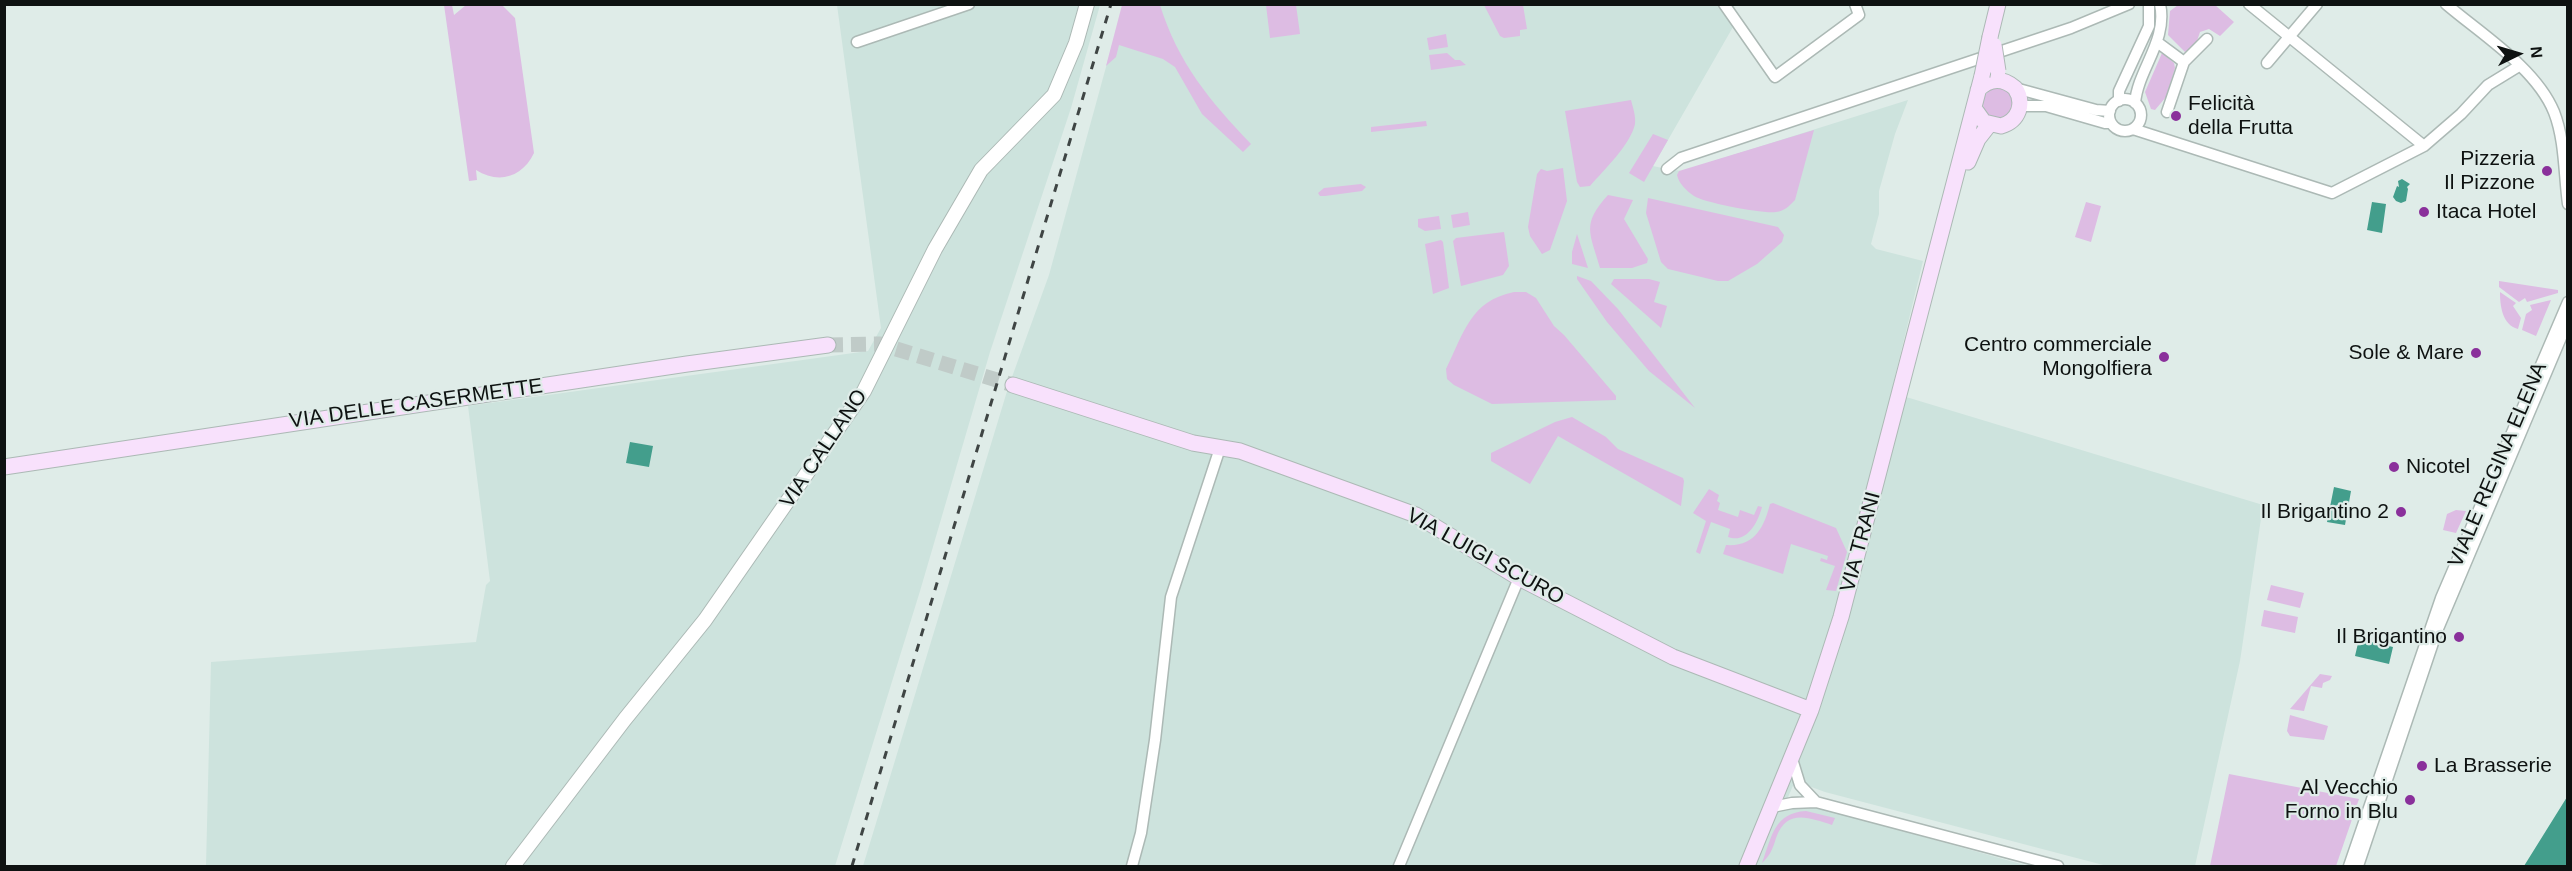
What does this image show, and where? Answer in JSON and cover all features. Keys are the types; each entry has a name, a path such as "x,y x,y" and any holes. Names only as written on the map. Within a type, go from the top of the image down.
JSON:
{"main road":[{"name":"VIA TRANI","path":"1746,867 1811,710 1844,606 1909,365 1998,4"},
{"name":"VIA TRANI","path":"1992,32 2005,80 2020,106"},
{"path":"1980,83 2005,80"},
{"path":"1974,108 1980,118 1989,125 2007,124 2016,117 2020,106"},
{"name":"VIA TRANI","path":"1947,208 1978,140 1989,125"},
{"name":"VIA DELLE CASERMETTE","path":"4,467 687,364 828,345"},
{"name":"VIA LUIGI SCURO","path":"1014,385 1193,444 1240,451 1416,515 1519,578 1673,657 1811,710"}],"street":[{"path":"857,42 969,4"},
{"name":"VIA CALLANO","path":"513,867 625,719 705,620 864,392 935,249 981,170 1054,95 1076,43 1087,4"},
{"path":"1739,4 1726,8 1775,76 1859,15 1856,4"},
{"path":"1667,169 1681,158 2071,28 2129,4"},
{"path":"2248,4 2424,146"},
{"path":"2267,63 2317,4"},
{"path":"2446,4 2519,66 2541,88 2554,112 2561,138 2568,204"},
{"path":"2133,129 2141,117 2135,103 2136,92 2157,42 2155,9"},
{"path":"2020,106 2046,106 2105,123 2111,117 2119,101 2119,91 2155,9"},
{"path":"2167,112 2184,62 2207,39"},
{"path":"2157,42 2184,62"},
{"path":"2005,80 2096,110 2111,117 2123,131 2133,129 2332,193 2424,146 2461,114 2488,85 2519,66"},
{"path":"2119,101 2127,100 2135,103"},
{"name":"VIALE REGINA ELENA","path":"2358,867 2387,769 2455,564 2568,302"},
{"name":"VIALE REGINA ELENA","path":"2434,630 2568,321"},
{"path":"1132,867 1141,833 1155,740 1171,597 1220,448"},
{"path":"1399,867 1519,578"},
{"path":"1791,755 1800,785 1816,802"},
{"name":"VIALE REGINA ELENA","path":"2349,867 2387,769"},
{"path":"1772,807 1816,802 2058,867"}],"shaded area":[{"path":"444,5 452,5 454,15 466,5 502,5 515,18 534,153 523,168 509,176 493,177 476,170 477,180 469,181"},
{"path":"837,5 1100,5 1071,108 990,352 920,591 835,866 206,866 211,662 476,642 486,585 490,581 468,406 868,351 881,328"},
{"path":"1122,5 1160,5 1176,45 1197,80 1251,144 1243,152 1202,114 1175,67 1163,59 1119,45 1116,57 1106,66"},
{"path":"1123,5 1717,5 1733,27 1653,166 1682,171 1908,100 1895,134 1879,191 1879,214 1871,244 1876,249 1923,261 1892,389 1893,393 2263,505 2240,661 2195,866 2107,866 1825,792 1795,781 1782,811 1810,805 2028,866 863,866 1008,388 1049,275"},
{"path":"1266,5 1296,5 1300,34 1270,38"},
{"path":"1484,5 1523,5 1527,29 1520,30 1520,36 1504,38 1500,36"},
{"path":"2178,5 2215,5 2234,22 2220,36 2209,29 2200,32 2196,44 2185,52 2168,35 2170,11"},
{"path":"1446,34 1448,47 1429,50 1427,38"},
{"path":"1447,53 1466,65 1431,70 1429,55"},
{"path":"2162,53 2174,63 2175,68 2166,97 2155,110 2151,109 2145,92"},
{"path":"1998,88 2009,92 2013,103 2009,114 1998,118 1987,114 1983,103 1987,92"},
{"path":"1631,100 1635,124 1628,140 1590,186 1580,187 1577,182 1565,111"},
{"path":"1426,121 1427,126 1371,132 1371,127"},
{"path":"1814,130 1795,200 1782,211 1759,211 1700,199 1691,194 1678,178 1679,171"},
{"path":"1653,134 1668,140 1644,182 1629,173"},
{"path":"1563,168 1567,201 1550,250 1542,254 1530,236 1528,227 1537,174 1541,169 1547,171"},
{"path":"2402,179 2410,184 2407,187 2406,201 2401,203 2393,197 2397,186 2399,187 2398,181"},
{"path":"1361,184 1366,187 1362,191 1325,196 1320,196 1318,193 1324,188"},
{"path":"1608,195 1633,200 1624,219 1648,259 1647,263 1632,268 1600,268 1590,229 1594,214"},
{"path":"1648,198 1778,227 1784,235 1782,242 1757,264 1728,281 1718,281 1668,269 1661,262 1646,213"},
{"path":"2086,202 2101,206 2091,242 2075,237"},
{"path":"2372,202 2386,204 2382,233 2367,230"},
{"path":"1468,212 1470,225 1453,228 1451,215"},
{"path":"1439,216 1441,229 1425,231 1418,227 1418,219"},
{"path":"1504,232 1509,266 1503,275 1461,286 1453,241 1456,238"},
{"path":"1577,234 1588,268 1572,264 1572,252"},
{"path":"1441,240 1449,288 1433,294 1425,244"},
{"path":"1577,276 1591,281 1618,309 1695,408 1649,371 1607,322"},
{"path":"1614,279 1649,279 1660,282 1654,302 1667,306 1661,328 1611,284"},
{"path":"2499,281 2558,290 2558,293 2527,302 2525,298 2519,302 2499,287"},
{"path":"1526,292 1536,298 1554,326 1616,396 1616,400 1492,404 1454,385 1447,379 1446,369 1470,320 1487,303 1499,296"},
{"path":"2500,292 2516,303 2513,306 2521,318 2518,329 2505,319 2501,308"},
{"path":"2551,300 2536,336 2522,330 2526,314 2532,310 2530,305"},
{"path":"1572,417 1606,437 1618,449 1683,478 1681,506 1558,436 1530,484 1491,461 1491,453 1555,422"},
{"path":"630,442 653,446 649,467 626,463"},
{"path":"2334,487 2351,491 2345,525 2327,522"},
{"path":"1709,489 1719,495 1718,510 1738,517 1740,510 1754,515 1758,506 1762,507 1751,530 1741,537 1728,537 1730,529 1711,522 1700,554 1696,552 1706,521 1693,513"},
{"path":"1773,503 1836,528 1847,552 1836,591 1826,590 1835,566 1820,561 1821,558 1827,560 1828,556 1791,544 1783,574 1723,554 1726,545 1744,543 1757,534 1770,504"},
{"path":"2456,510 2466,511 2456,533 2443,530 2447,514"},
{"path":"2271,585 2304,593 2300,608 2267,600"},
{"path":"2264,610 2298,617 2295,633 2261,626"},
{"path":"2359,639 2393,647 2389,664 2355,656"},
{"path":"2320,674 2332,676 2330,680 2323,683 2322,688 2311,686 2304,711 2290,709"},
{"path":"2290,715 2328,726 2324,740 2290,736 2287,731"},
{"path":"2229,774 2359,799 2336,866 2210,866"},
{"path":"2567,797 2567,866 2524,866"},
{"path":"1806,811 1835,818 1832,825 1807,818 1792,819 1786,822 1769,855 1762,863 1772,835 1781,821 1787,816"}],"tunnel":[{"path":"828,345 880,344 1013,385"}],"railway":[{"path":"852,866 1111,4"}],"place":[{"name":"Felicità della Frutta","path":"2176,116"},
{"name":"Pizzeria Il Pizzone","path":"2547,171"},
{"name":"Itaca Hotel","path":"2424,212"},
{"name":"Sole & Mare","path":"2476,353"},
{"name":"Centro commerciale Mongolfiera","path":"2164,357"},
{"name":"Nicotel","path":"2394,467"},
{"name":"Il Brigantino 2","path":"2401,512"},
{"name":"Il Brigantino","path":"2459,637"},
{"name":"La Brasserie","path":"2422,766"},
{"name":"Al Vecchio Forno in Blu","path":"2410,800"}]}
